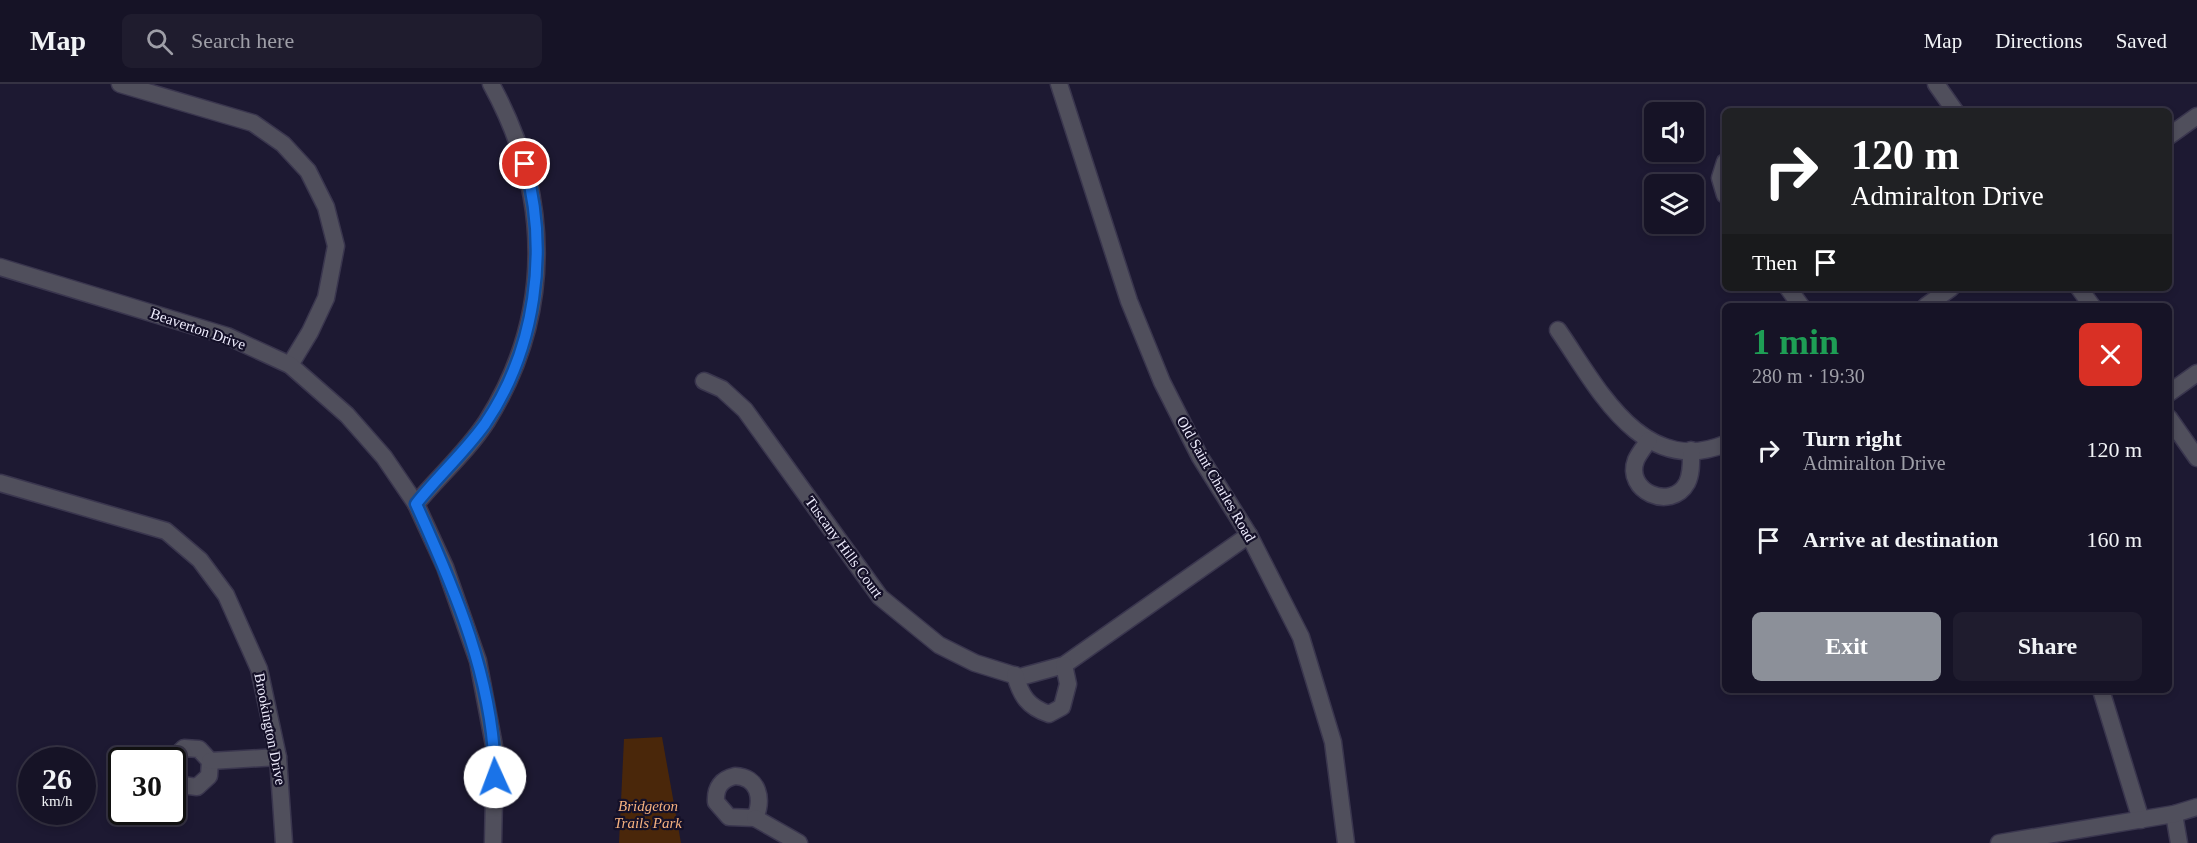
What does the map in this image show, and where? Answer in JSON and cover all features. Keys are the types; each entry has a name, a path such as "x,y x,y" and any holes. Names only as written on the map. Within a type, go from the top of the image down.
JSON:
{"street":[{"path":"120,84 253,123 283,144 308,171 326,207 336,246 326,298 310,332 290,365"},
{"path":"416,504 464,452 486,422 504,391 522,348 531,314 537,273 537,232 530,183 520,146 491,84"},
{"name":"Old Saint Charles Road","path":"1059,84 1129,302 1162,382 1200,458 1249,535 1301,637 1333,742 1346,843"},
{"path":"1936,84 1953,108"},
{"path":"2172,134 2197,116"},
{"name":"Beaverton Drive","path":"0,267 227,336 290,365 347,415 384,457 416,504 445,567 478,660 495,751 493,843"},
{"path":"1930,303 1947,291"},
{"path":"1558,330 1616,412 1635,433 1668,448 1691,450 1722,445"},
{"path":"2172,391 2197,373"},
{"name":"Tuscany Hills Court","path":"704,381 722,389 745,410 880,597 939,645 975,663 1015,675 1042,672 1064,665 1249,535"},
{"path":"2172,422 2197,458"},
{"path":"1649,440 1637,457 1635,476 1645,492 1660,497 1676,494 1687,483 1691,450"},
{"name":"Brookington Drive","path":"0,483 166,531 200,560 226,595 260,669 278,757 284,843"},
{"path":"1015,675 1023,699 1034,709 1049,714 1062,707 1068,684 1064,665"},
{"path":"2103,693 2140,819"},
{"path":"186,748 200,749 210,761 208,776 197,787 186,786"},
{"path":"210,761 278,757"},
{"path":"1999,843 2038,840 2174,814 2197,807"},
{"path":"2174,814 2179,843"},
{"path":"755,818 799,843"}],"green space":[{"name":"Bridgeton Trails Park","path":"662,737 681,843 619,843 624,739"}],"route":[{"path":"495,777 495,751 478,660 445,567 416,504 464,452 486,422 504,391 522,348 531,314 537,273 537,232 525,164"}]}
